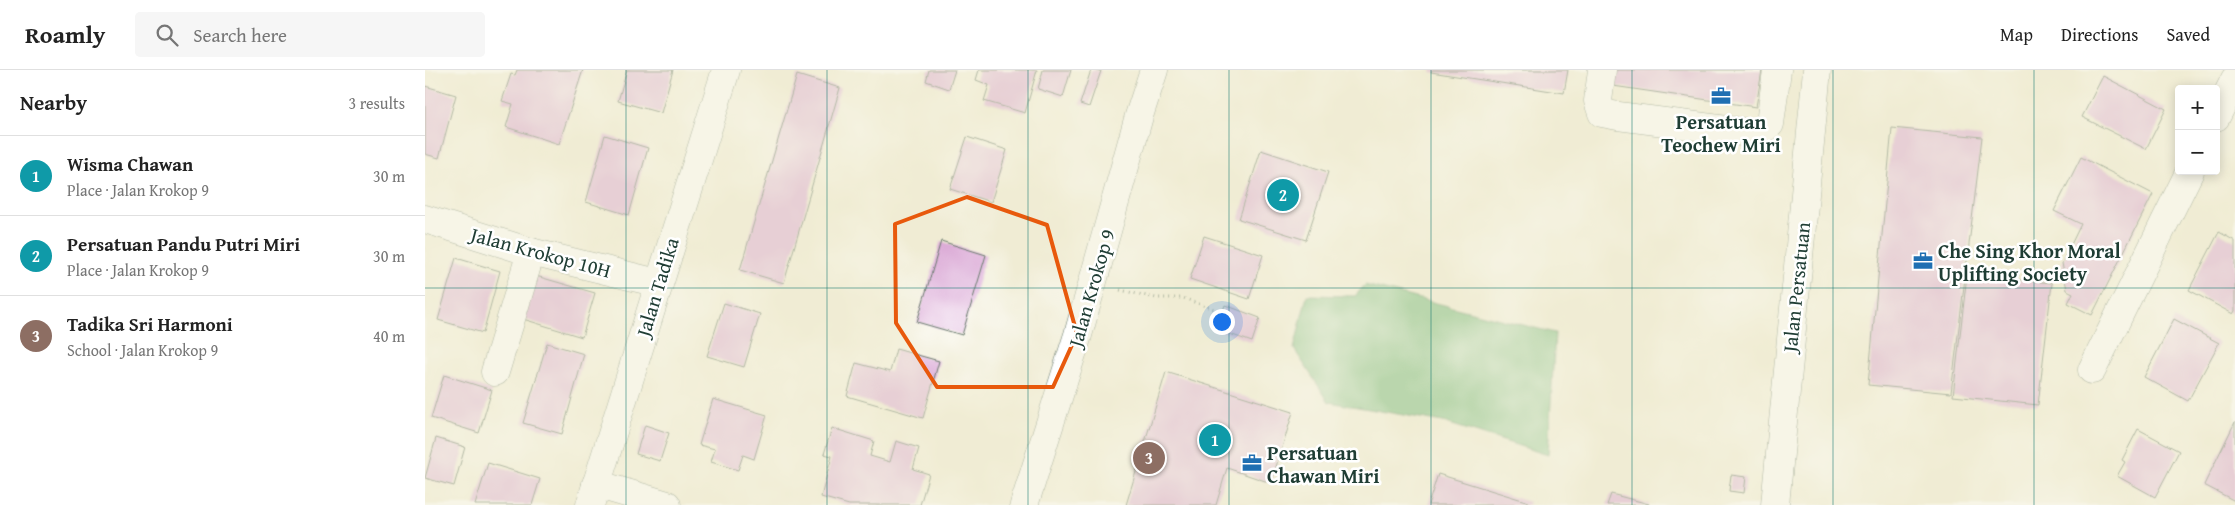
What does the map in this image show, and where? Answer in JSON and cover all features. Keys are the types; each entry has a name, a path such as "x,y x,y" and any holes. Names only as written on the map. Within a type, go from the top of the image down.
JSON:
{"street":[{"name":"Jalan Tadika","path":"593,495 658,283 727,70"},
{"name":"Jalan Krokop 9","path":"1024,505 1078,335 1139,116 1154,70"},
{"path":"1603,70 1598,101 1603,113 1758,134 1770,124 1777,70"},
{"name":"Jalan Persatuan","path":"1775,505 1817,70"},
{"path":"2220,109 2235,79"},
{"path":"1770,124 1811,130"},
{"path":"2092,370 2187,175"},
{"name":"Jalan Krokop 10H","path":"425,219 531,252 658,283"},
{"path":"495,372 531,252"},
{"path":"593,495 667,505"}],"path":[{"path":"1093,282 1156,298 1183,298 1213,309"}],"highlighted area":[{"path":"967,197 1047,225 1077,334 1053,387 937,387 896,323 895,224"}],"green space":[{"path":"1365,285 1555,333 1548,455 1443,422 1329,402 1294,349 1307,295 1355,296"}],"building":[{"path":"517,70 583,70 559,144 506,127 513,104 502,101 511,74 515,75"},
{"path":"627,70 673,70 661,113 618,101"},
{"path":"929,70 955,70 949,89 926,81"},
{"path":"979,70 1037,70 1025,113 984,101 989,85 976,80"},
{"path":"1043,70 1071,70 1063,97 1038,89"},
{"path":"1091,70 1101,71 1089,107 1080,104"},
{"path":"1432,70 1568,70 1564,93 1431,72"},
{"name":"Persatuan Teochew Miri","path":"1615,70 1762,70 1756,107 1613,86"},
{"path":"797,75 840,88 784,283 740,270"},
{"path":"2103,76 2166,109 2146,149 2082,117"},
{"path":"425,86 456,95 439,158 425,154"},
{"name":"Che Sing Khor Moral Uplifting Society","path":"1892,128 1982,137 1951,393 1868,385"},
{"path":"605,135 648,148 629,215 586,202"},
{"path":"967,137 1007,150 991,202 950,189"},
{"path":"1261,150 1328,172 1306,240 1239,219"},
{"path":"2081,157 2153,194 2092,315 2068,303 2073,293 2067,290 2062,263 2081,224 2054,211"},
{"path":"2219,232 2235,241 2235,311 2233,314 2189,290"},
{"path":"1204,236 1263,255 1249,299 1190,279"},
{"path":"941,241 986,255 962,335 917,322"},
{"path":"456,258 500,271 483,333 438,320"},
{"path":"1967,275 2052,283 2038,405 1953,396"},
{"path":"536,276 595,293 582,337 523,319"},
{"path":"724,303 760,314 744,367 707,356"},
{"path":"1225,305 1260,318 1252,342 1216,329"},
{"path":"2174,319 2219,343 2188,401 2144,377"},
{"path":"547,343 584,354 562,434 523,423"},
{"path":"896,349 939,361 923,418 847,396 856,363 890,372"},
{"path":"1166,372 1293,412 1271,483 1227,468 1216,505 1126,505"},
{"path":"444,375 492,390 479,433 431,418"},
{"path":"713,399 767,415 754,459 743,455 738,470 711,462 715,449 699,445"},
{"path":"2235,422 2235,501 2204,485"},
{"path":"645,425 669,433 660,461 636,454"},
{"path":"832,428 874,441 870,456 890,462 896,441 919,448 913,469 929,474 920,505 849,505 821,497 832,456 824,454"},
{"path":"2138,429 2179,451 2155,497 2117,476 2125,462 2122,460"},
{"path":"436,438 465,447 454,486 425,478"},
{"path":"488,463 540,479 532,505 475,505"},
{"path":"1438,474 1529,502 1528,505 1428,505"},
{"path":"1731,475 1746,477 1744,493 1729,491"},
{"path":"1611,494 1649,504 1649,505 1607,505"}],"place":[{"name":"Persatuan Teochew Miri","path":"1721,96"},
{"name":"Persatuan Pandu Putri Miri","path":"1283,195"},
{"name":"Che Sing Khor Moral Uplifting Society","path":"1923,261"},
{"name":"Wisma Chawan","path":"1215,440"},
{"name":"Tadika Sri Harmoni","path":"1149,458"},
{"name":"Persatuan Chawan Miri","path":"1252,463"}]}
